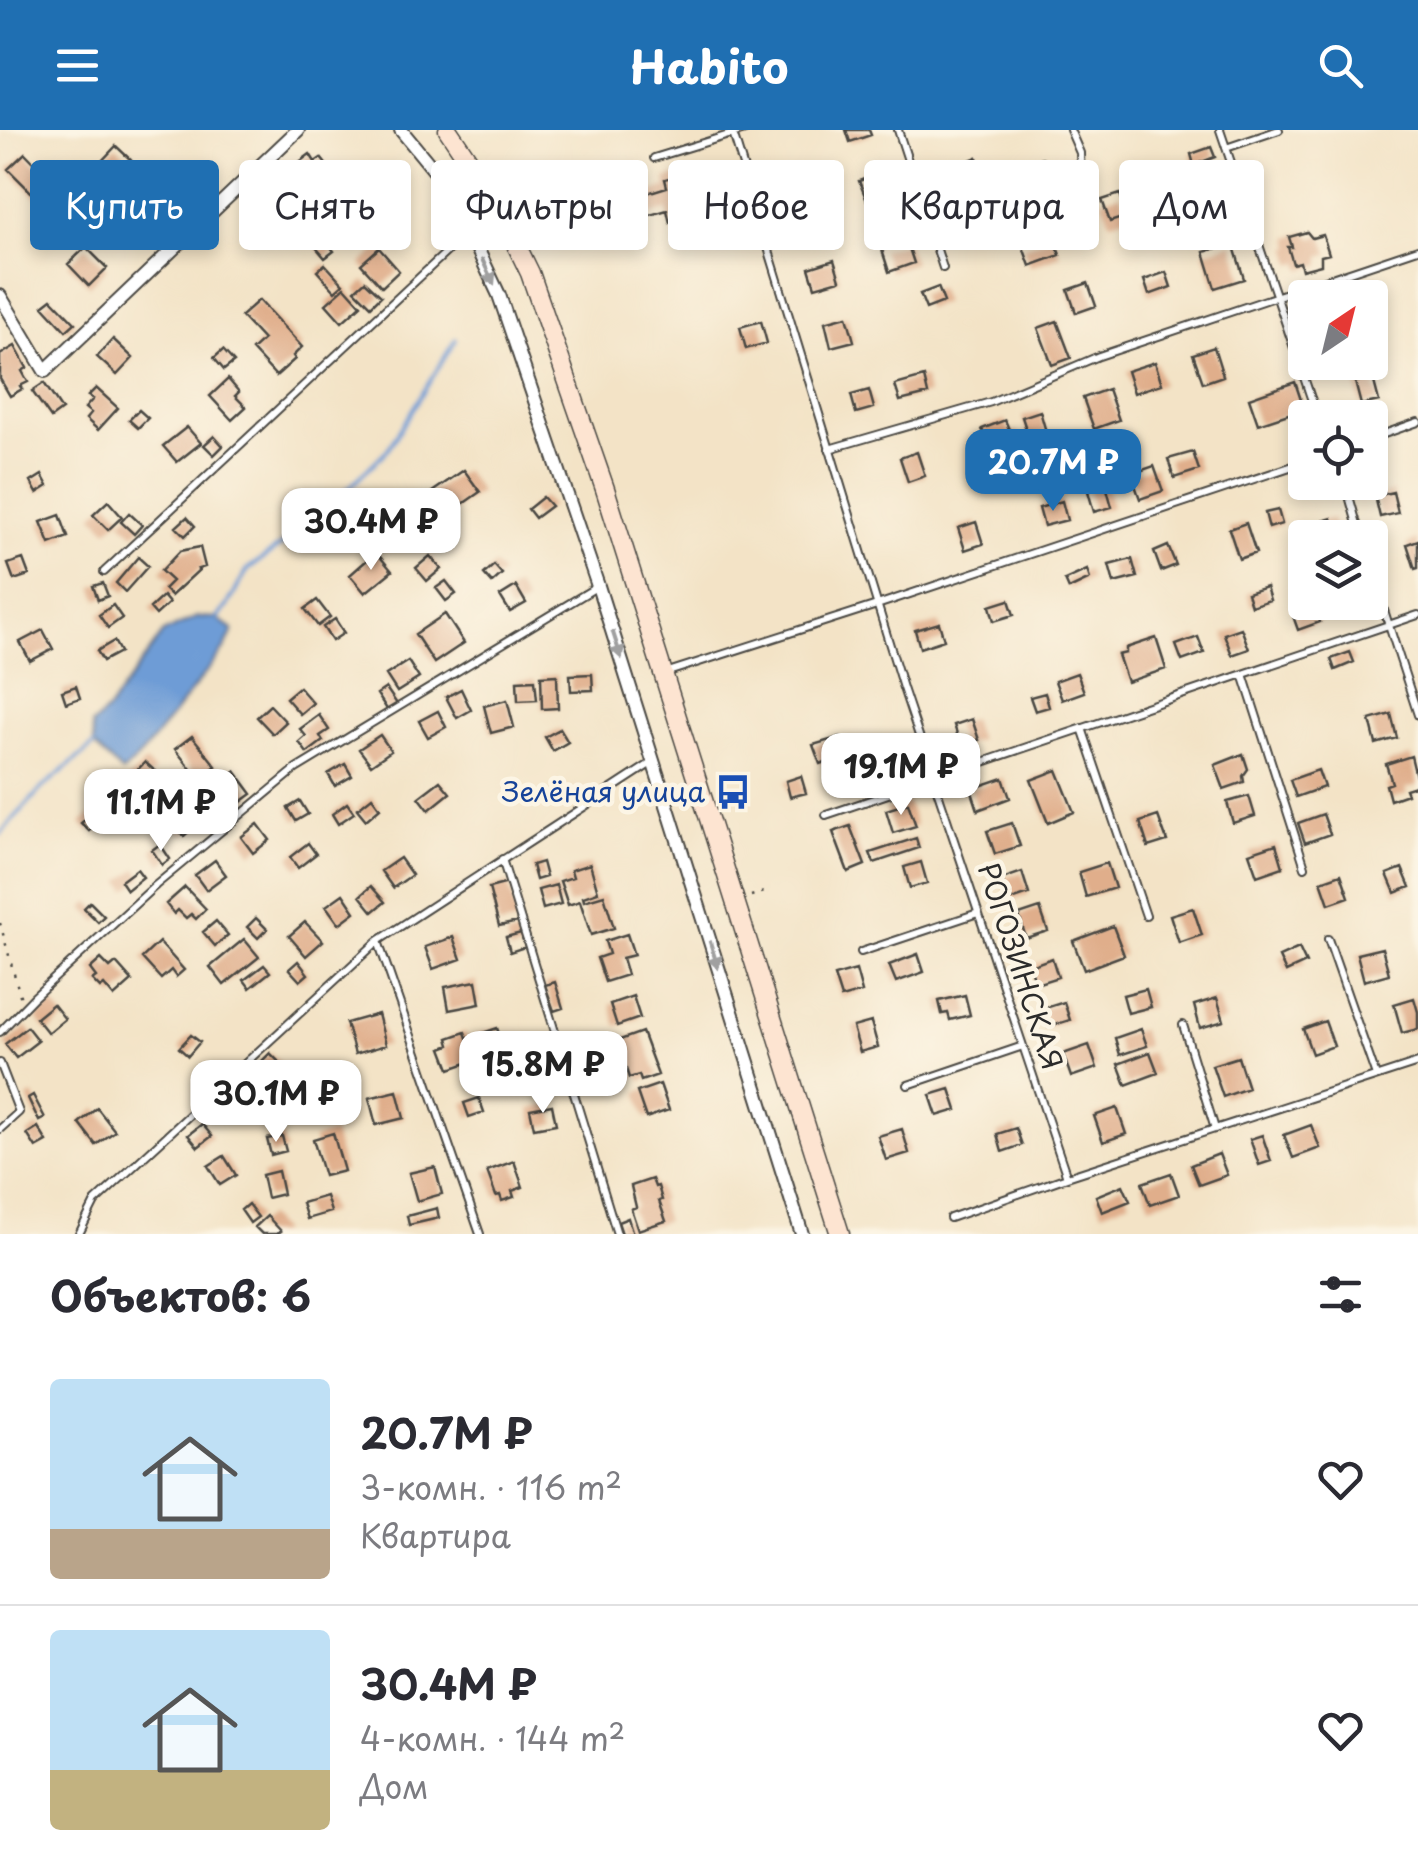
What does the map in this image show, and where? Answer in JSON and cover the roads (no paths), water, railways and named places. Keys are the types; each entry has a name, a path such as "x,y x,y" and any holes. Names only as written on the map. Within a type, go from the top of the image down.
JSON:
{"main road":[{"path":"448,130 493,197 530,274 605,489 840,1234"}],"street":[{"path":"0,296 45,370 298,130"},
{"path":"401,130 431,166"},
{"path":"478,250 518,347 598,586 802,1234"}],"lane":[{"path":"654,158 745,130"},
{"path":"898,130 943,268"},
{"path":"1070,130 1080,160"},
{"path":"1220,130 1312,400"},
{"path":"1226,148 1279,130"},
{"name":"РОГОЗИНСКАЯ","path":"733,132 878,605 1066,1177"},
{"path":"829,449 991,402 1100,356 1418,249"},
{"path":"104,572 449,250"},
{"path":"1388,433 1418,422"},
{"path":"664,674 1288,468"},
{"path":"0,1032 156,885 296,769 598,586"},
{"path":"826,815 1418,615"},
{"path":"1386,620 1418,715"},
{"path":"1242,674 1305,867"},
{"path":"1082,728 1146,916"},
{"path":"79,1234 95,1202 378,941 654,762"},
{"path":"502,860 617,1234"},
{"path":"861,952 978,913"},
{"path":"1328,939 1376,1076"},
{"path":"378,941 480,1234"},
{"path":"1184,1025 1215,1128"},
{"path":"908,1085 1023,1046"},
{"path":"0,1063 19,1112 0,1129"},
{"path":"950,1218 1418,1063"}],"water":[{"path":"197,617 217,618 233,630 225,648 142,754 122,773 94,745 92,725 107,711 163,633"}],"waterway":[{"path":"217,618 248,569 318,519 388,449 456,339"},
{"path":"0,834 42,788 94,745"}],"place":[{"name":"Зелёная улица","path":"733,792"}]}
